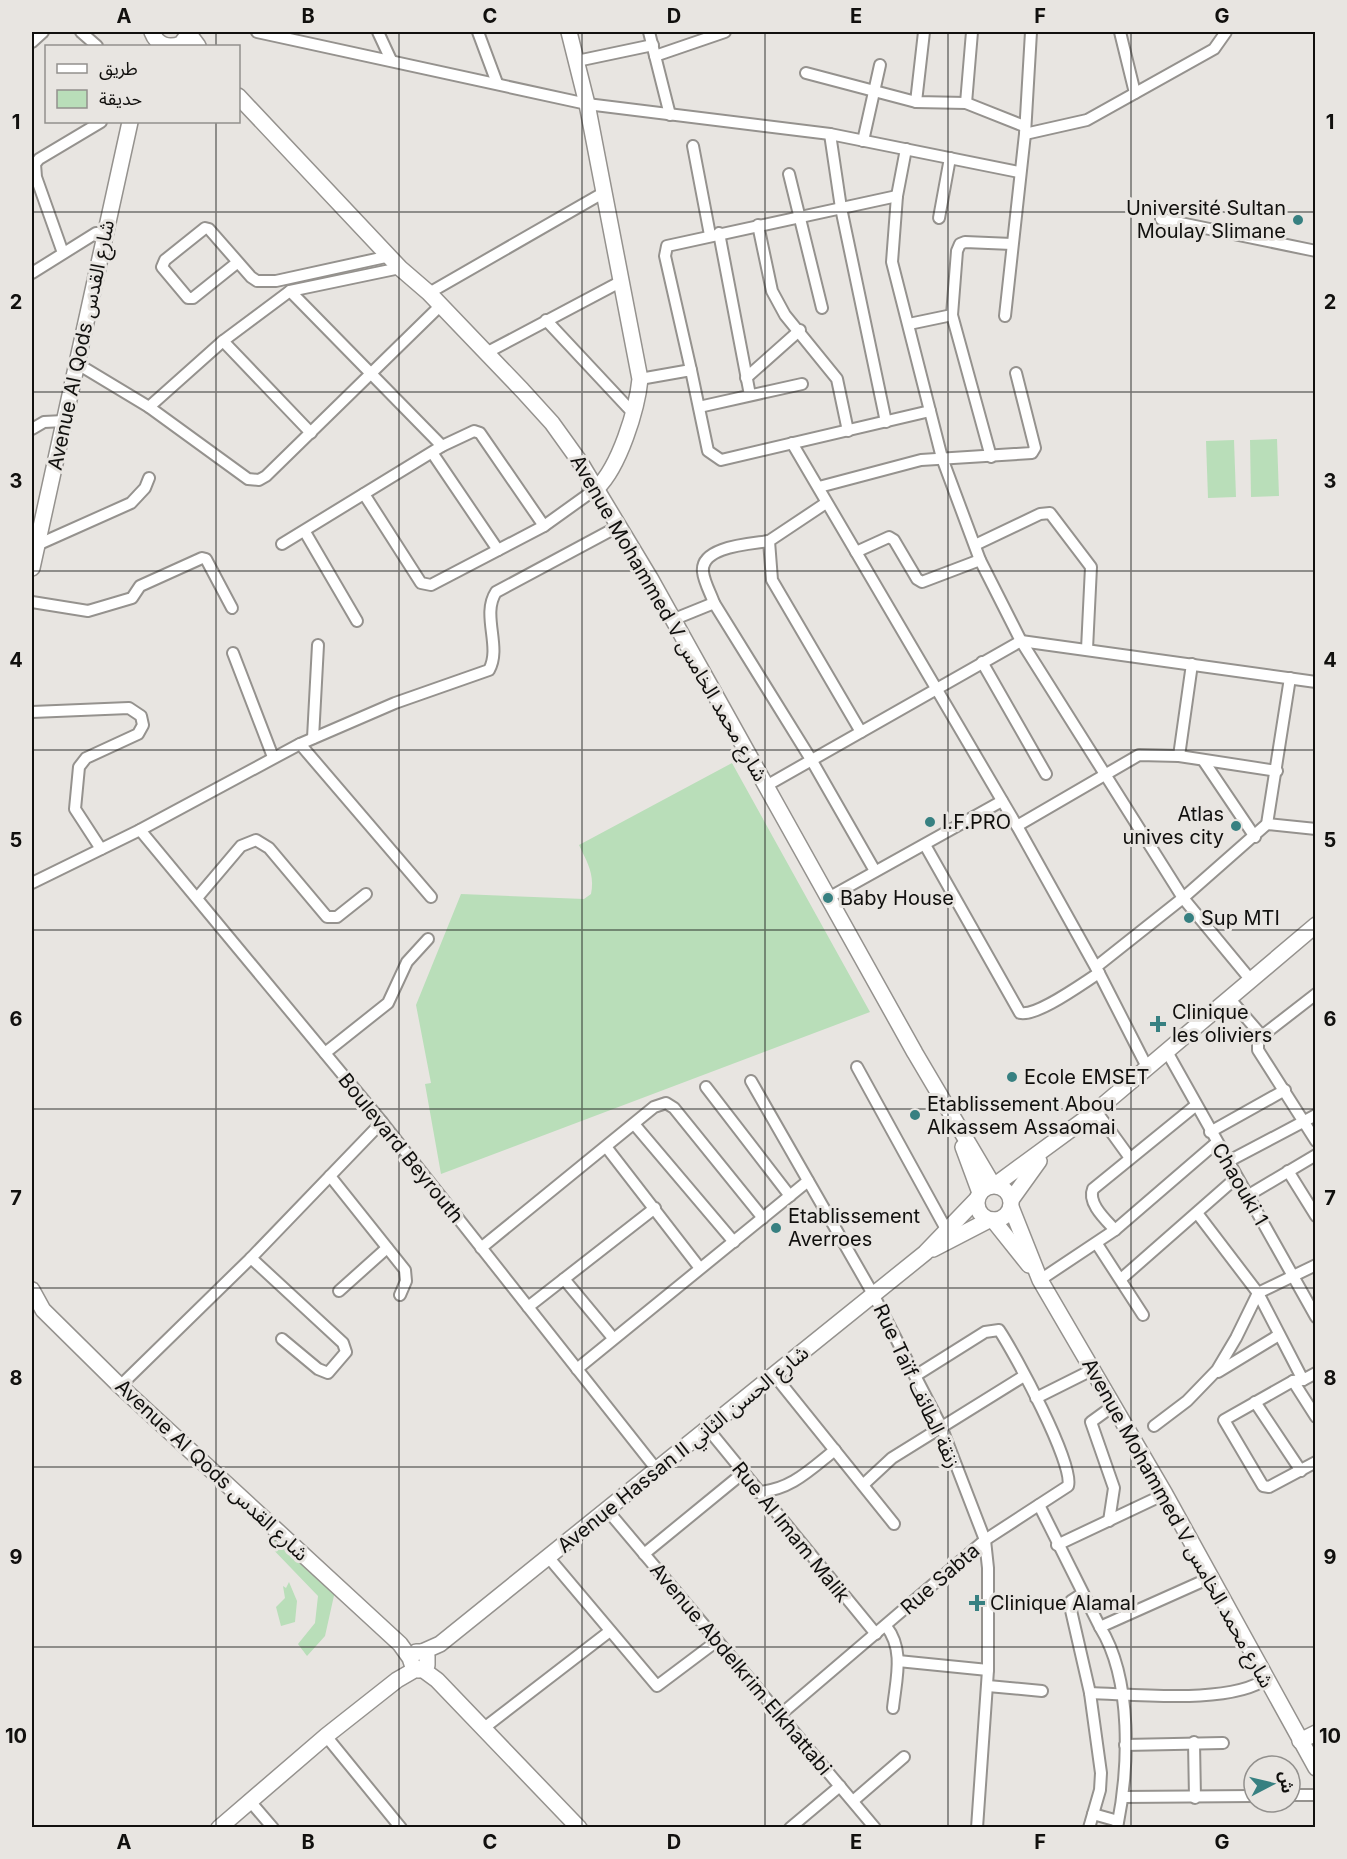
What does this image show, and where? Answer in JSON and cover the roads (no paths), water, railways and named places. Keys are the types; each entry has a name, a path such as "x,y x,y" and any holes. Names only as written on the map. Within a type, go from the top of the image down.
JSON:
{"street":[{"path":"32,42 43,32"},
{"path":"81,32 96,45"},
{"path":"152,32 159,42 172,45"},
{"path":"257,32 587,104 830,135 1019,172"},
{"path":"378,32 391,60"},
{"path":"477,32 497,83"},
{"path":"364,494 421,583 431,585 544,526 597,488 613,466 633,413 640,379 587,104 569,32"},
{"path":"649,32 670,115"},
{"path":"576,61 654,50 725,32"},
{"path":"916,102 924,32"},
{"path":"966,103 972,32"},
{"path":"1005,316 1025,130 1031,32"},
{"path":"1120,32 1135,93"},
{"path":"806,73 916,102 966,103 1025,130 1087,120 1214,48 1226,32"},
{"path":"178,45 192,37"},
{"path":"863,141 880,64"},
{"name":"Avenue Mohammed V شارع محمد الخامس","path":"240,98 552,423 597,488 951,1116 986,1191"},
{"path":"63,253 36,177 35,164 39,159 99,123"},
{"name":"Avenue Al Qods شارع القدس","path":"32,568 130,123"},
{"path":"830,135 841,207 886,423"},
{"path":"693,146 750,395"},
{"path":"906,149 897,196 892,262 942,458 980,561 1021,641 1183,898 1250,980"},
{"path":"939,218 950,158"},
{"path":"789,174 822,308"},
{"path":"429,294 603,193"},
{"path":"897,196 674,243 665,249 708,452 714,458 720,460 930,411"},
{"path":"1161,219 1316,251"},
{"path":"758,225 772,291 785,315 800,330 837,379 848,431"},
{"path":"238,262 193,298 184,296 162,267 165,260 205,228 209,229 238,262 251,278 269,282 395,262"},
{"path":"32,273 96,233 105,233"},
{"path":"991,457 952,315 960,244 1012,244"},
{"path":"149,407 223,341 290,291 395,262"},
{"path":"486,353 620,282"},
{"path":"290,291 442,446"},
{"path":"76,363 149,407 254,480 266,476 373,374 441,305"},
{"path":"909,324 952,315"},
{"path":"546,320 633,413"},
{"path":"746,378 800,330"},
{"path":"223,341 311,433"},
{"path":"640,379 692,370"},
{"path":"819,487 894,466 942,458 1027,454 1035,448 1016,373"},
{"path":"699,407 802,384"},
{"path":"32,429 44,422 64,421"},
{"path":"282,544 433,454 442,446 471,431 480,433 544,526"},
{"path":"792,443 1017,826 1097,970 1147,1067"},
{"path":"433,454 498,550"},
{"path":"37,544 131,503 145,488 149,478"},
{"path":"826,503 769,541 713,552 705,561 703,572 714,603 812,761 875,872"},
{"path":"975,545 1040,514 1050,513 1091,567 1087,649"},
{"path":"32,883 140,830 300,744 394,703 489,670 493,660 490,604 496,592 619,526"},
{"path":"305,532 357,621"},
{"path":"856,552 889,537 894,540 917,579 922,582 980,561"},
{"path":"769,541 772,580 861,732"},
{"path":"32,602 88,611 132,598 140,586 202,558 206,559 232,608"},
{"path":"672,620 714,603"},
{"path":"766,786 1021,641 1316,682"},
{"path":"313,738 318,645"},
{"path":"233,652 273,758"},
{"path":"982,662 1046,774"},
{"path":"1179,756 1192,664"},
{"path":"925,845 1020,1013 1028,1014 1040,1009 1097,970 1268,824 1290,678"},
{"path":"32,712 129,708 141,716 143,726 138,734 86,758 79,767 75,809 101,849"},
{"path":"300,744 431,897"},
{"path":"1017,826 1139,755 1179,756 1277,771"},
{"path":"1203,759 1255,837"},
{"path":"828,898 1002,801"},
{"path":"1268,824 1316,829"},
{"name":"Boulevard Beyrouth","path":"140,830 382,1122 657,1470"},
{"path":"197,898 241,846 256,840 269,848 327,917 337,917 366,894"},
{"name":"Avenue Hassan II شارع الحسن الثاني","path":"926,1253 946,1229 986,1191 1050,1148 1315,925"},
{"path":"325,1053 388,1003 407,962 428,939"},
{"path":"1315,1140 1258,1050 1258,1039 1316,993"},
{"path":"1229,998 1262,1036"},
{"name":"Chaouki 1","path":"1166,1050 1195,1106 1314,1311"},
{"path":"857,1067 946,1229"},
{"name":"Rue Taïf زنقة الطائف","path":"751,1081 873,1294 941,1426 984,1540 988,1568 988,1686 976,1827"},
{"path":"706,1087 790,1196"},
{"path":"1210,1132 1285,1090"},
{"path":"481,1248 634,1124 657,1106 666,1103 672,1106 763,1218"},
{"path":"1115,1230 1091,1197 1093,1189 1195,1106"},
{"path":"1095,1111 1130,1158"},
{"path":"1227,1162 1316,1114"},
{"path":"120,1386 251,1257 382,1122"},
{"path":"634,1124 734,1242"},
{"path":"1040,1280 1115,1230 1216,1143"},
{"path":"607,1148 699,1267"},
{"name":"Avenue Hassan II شارع الحسن الثاني","path":"1011,1203 1050,1148"},
{"path":"1247,1197 1316,1155"},
{"path":"1288,1171 1316,1216"},
{"path":"330,1176 406,1274 400,1295"},
{"path":"1121,1279 1236,1178"},
{"path":"577,1369 699,1267 734,1242 808,1181"},
{"path":"986,1191 1007,1191 1040,1280 991,1220 981,1214 986,1191"},
{"path":"991,1220 1002,1218 1011,1203"},
{"path":"528,1307 655,1208"},
{"path":"1197,1213 1258,1293 1316,1417"},
{"name":"Avenue Hassan II شارع الحسن الثاني","path":"219,1827 326,1736 608,1511 873,1294 926,1253 991,1220"},
{"path":"1097,1244 1143,1315"},
{"path":"339,1291 387,1248"},
{"path":"251,1257 343,1343 346,1352 332,1372 324,1372 282,1339"},
{"path":"1154,1426 1187,1401 1214,1374 1236,1338 1258,1293 1316,1265"},
{"path":"564,1279 613,1338"},
{"name":"Avenue Mohammed V شارع محمد الخامس","path":"1040,1280 1165,1494 1316,1767"},
{"name":"Avenue Al Qods شارع القدس","path":"32,1290 37,1306 120,1386 419,1661 579,1827"},
{"path":"915,1376 994,1329 1002,1334 1036,1398 1092,1370"},
{"path":"1214,1374 1279,1335"},
{"path":"1316,1373 1298,1380 1224,1420 1263,1486 1269,1487 1316,1462"},
{"path":"775,1376 894,1524"},
{"path":"864,1484 892,1458 1024,1376"},
{"name":"Rue Sabta","path":"780,1715 984,1540 1063,1490 1070,1482 1069,1472 1036,1398"},
{"path":"1255,1402 1301,1471"},
{"path":"1109,1521 1114,1488 1091,1422 1094,1417 1113,1406"},
{"name":"Rue Al Imam Malik","path":"708,1429 757,1492 876,1634"},
{"path":"757,1492 785,1487 835,1450"},
{"path":"644,1554 742,1473"},
{"path":"1057,1545 1165,1494"},
{"path":"1039,1505 1082,1594 1111,1646 1122,1694 1125,1745 1123,1797 1118,1824 1093,1814"},
{"name":"Avenue Abdelkrim Elkhattabi","path":"608,1511 874,1827"},
{"path":"549,1558 657,1686 717,1641"},
{"path":"1100,1627 1212,1577"},
{"path":"1082,1594 1069,1603 1090,1693 1101,1773 1100,1790 1089,1827"},
{"path":"886,1626 897,1644 898,1661 893,1708"},
{"path":"484,1728 610,1631"},
{"path":"898,1661 988,1670"},
{"path":"1090,1693 1221,1695 1253,1687 1267,1678"},
{"path":"988,1686 1042,1691"},
{"path":"1300,1741 1316,1733"},
{"path":"326,1736 401,1827"},
{"path":"1194,1742 1195,1798"},
{"path":"1125,1745 1223,1743"},
{"path":"853,1801 904,1757"},
{"path":"790,1827 840,1786"},
{"path":"1123,1797 1242,1796"},
{"path":"249,1800 273,1827"}],"place":[{"name":"Université Sultan Moulay Slimane","path":"1298,220"},
{"name":"I.F.PRO","path":"930,822"},
{"name":"Atlas unives city","path":"1236,826"},
{"name":"Baby House","path":"828,898"},
{"name":"Sup MTI","path":"1189,918"},
{"name":"Clinique les oliviers","path":"1158,1024"},
{"name":"Ecole EMSET","path":"1012,1077"},
{"name":"Etablissement Abou Alkassem Assaomai","path":"915,1115"},
{"name":"Etablissement Averroes","path":"776,1228"},
{"name":"Clinique Alamal","path":"977,1603"}]}
